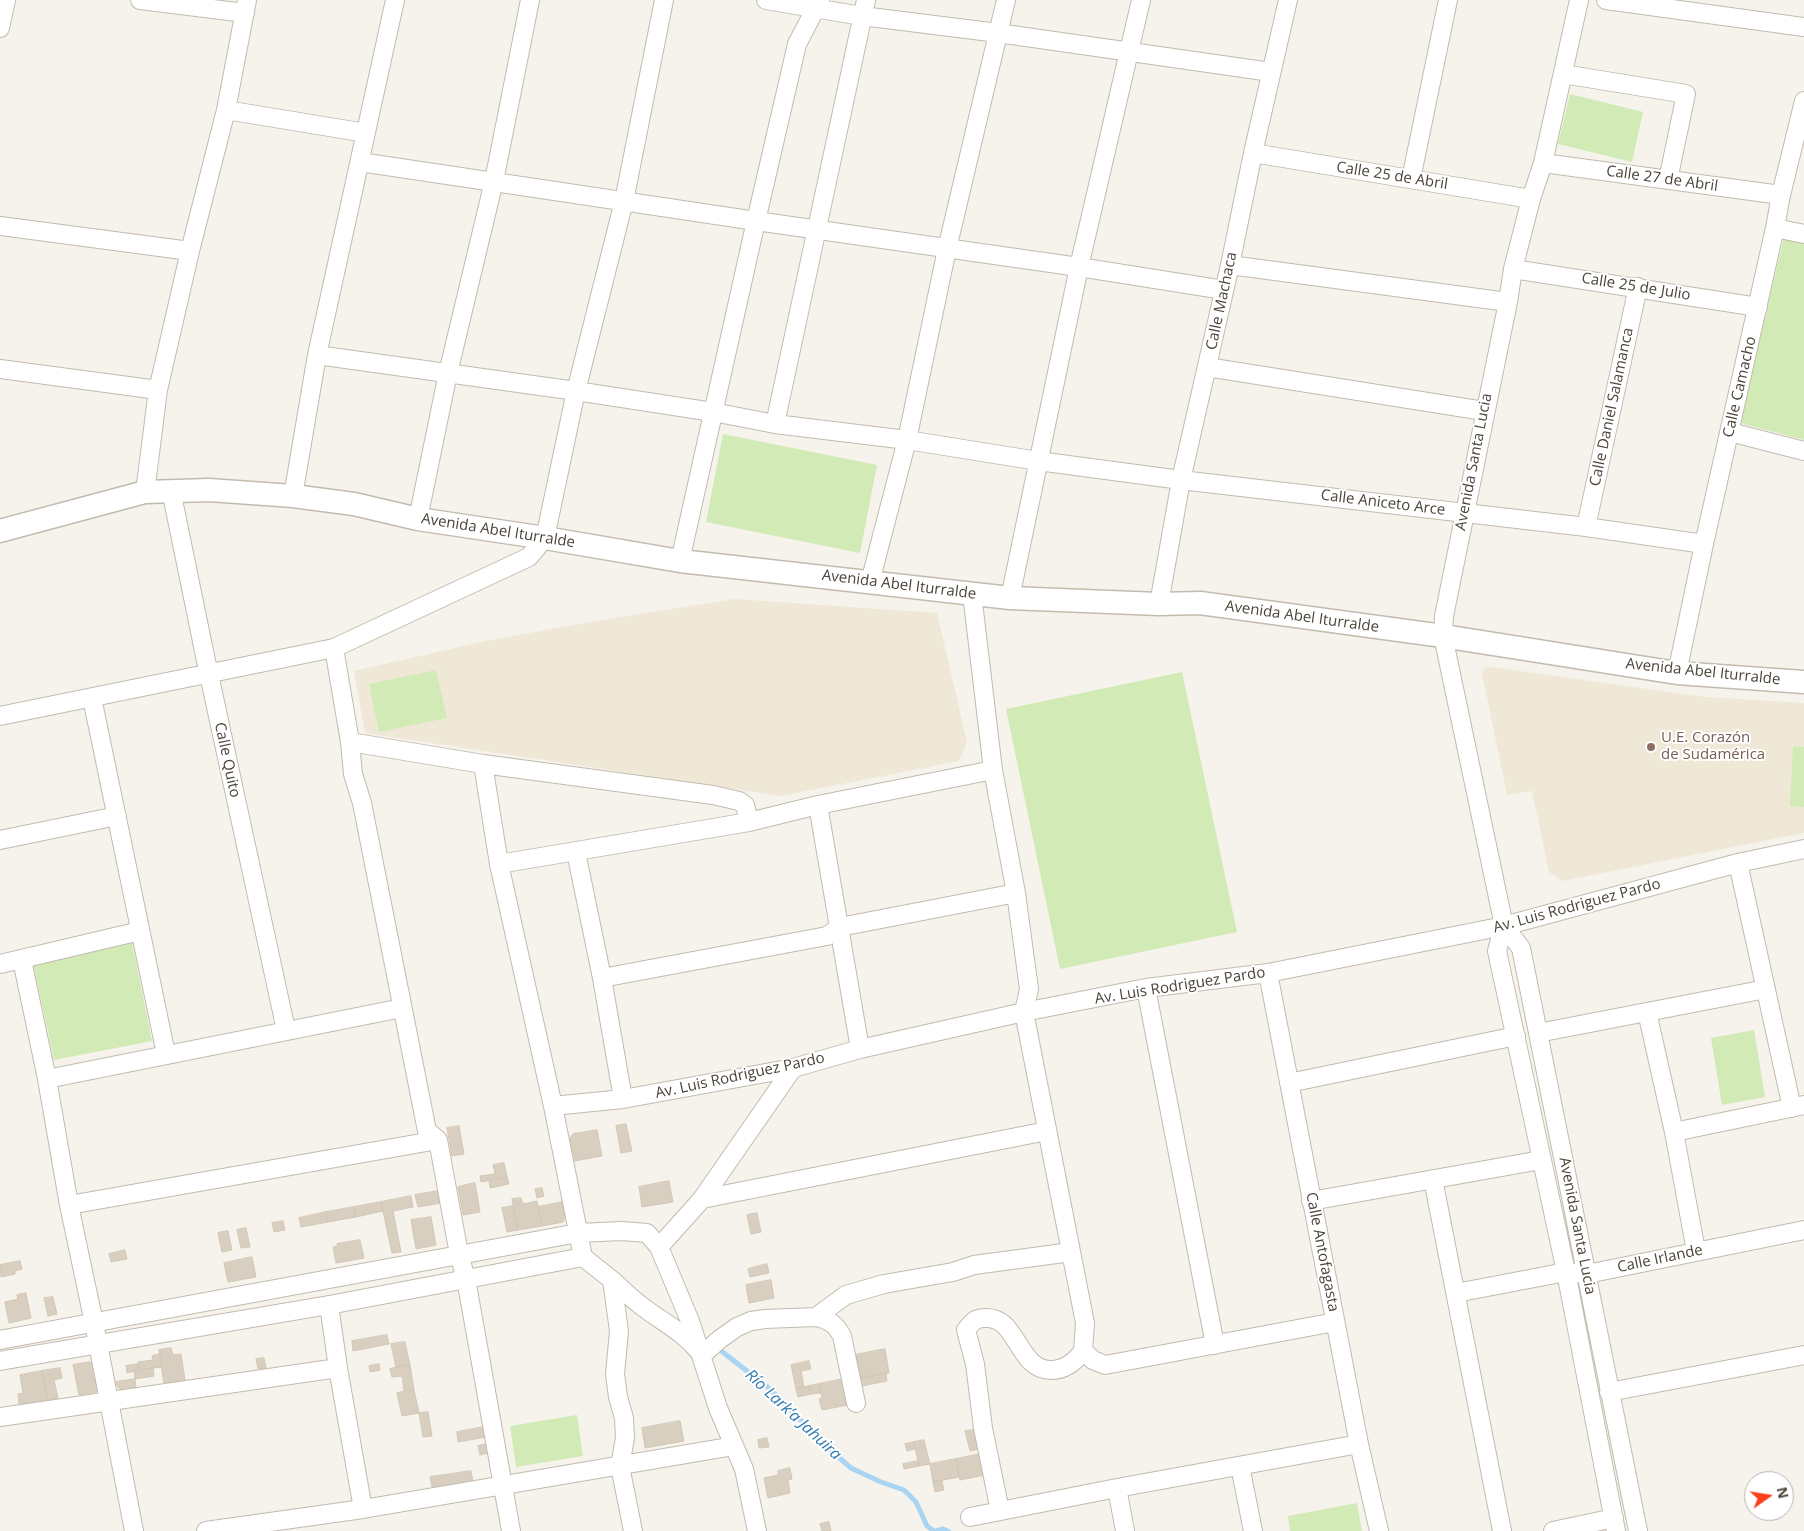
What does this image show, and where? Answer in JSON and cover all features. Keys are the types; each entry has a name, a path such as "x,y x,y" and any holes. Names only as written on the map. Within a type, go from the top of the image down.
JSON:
{"street":[{"path":"0,28 6,0"},
{"path":"140,0 246,7 226,110 190,251 158,390 145,492"},
{"path":"293,496 317,355 395,0"},
{"path":"418,519 448,373 494,181 530,0"},
{"path":"0,716 334,648 529,557 545,538 576,391 624,201 664,0"},
{"path":"766,0 864,8 998,32 1271,72"},
{"path":"870,582 908,440 947,249 1006,0"},
{"path":"1010,598 1079,267 1141,0"},
{"name":"Calle Machaca","path":"1159,604 1181,480 1230,265 1252,153 1288,0"},
{"path":"1411,179 1448,0"},
{"name":"Avenida Santa Lucia","path":"1579,0 1543,163 1531,199 1513,269 1508,302 1484,411 1444,616 1443,636 1504,926 1521,948 1638,1531"},
{"path":"1606,0 1804,27"},
{"path":"680,561 797,44 817,4"},
{"path":"775,424 864,8"},
{"path":"1563,74 1686,94 1668,180"},
{"name":"Calle Camacho","path":"1677,673 1704,544 1776,228 1781,195 1804,101"},
{"path":"226,110 366,133"},
{"name":"Calle 25 de Abril","path":"1252,153 1531,199"},
{"path":"360,162 756,222 1079,267 1224,290"},
{"name":"Calle 27 de Abril","path":"1543,163 1781,195"},
{"path":"0,226 190,251"},
{"path":"1776,228 1804,234"},
{"path":"1230,265 1508,302"},
{"name":"Calle 25 de Julio","path":"1513,269 1758,307"},
{"name":"Calle Daniel Salamanca","path":"1586,527 1638,287"},
{"name":"Calle Aniceto Arce","path":"317,355 576,391 713,412 775,424 908,440 1038,461 1181,480 1586,527 1704,544"},
{"path":"1207,367 1484,411"},
{"path":"0,369 158,390"},
{"path":"1730,432 1804,451"},
{"name":"Calle Quito","path":"171,490 208,673 286,1030"},
{"name":"Avenida Abel Iturralde","path":"0,531 145,492 209,490 293,496 354,504 418,519 680,561 1010,598 1159,604 1200,603 1443,636 1677,673 1803,678"},
{"path":"972,594 993,770 1016,894 1029,988 1024,1012 1085,1323 1084,1351 1077,1359 1060,1370 1043,1370 1036,1366 1024,1354 1014,1336 1000,1322 990,1318 978,1318 966,1330 975,1364 983,1428 1000,1511"},
{"path":"334,648 350,742 353,774 362,803 427,1131 438,1140 459,1254 466,1279 511,1531"},
{"path":"92,698 166,1054"},
{"path":"350,742 483,764 713,795 739,801 745,805 748,822"},
{"path":"483,764 499,864 553,1106 583,1257 639,1304 692,1342 702,1356"},
{"path":"499,864 748,822 818,805 993,770"},
{"path":"818,805 860,1049"},
{"path":"0,840 118,816"},
{"name":"Av. Luis Rodriguez Pardo","path":"553,1106 623,1099 793,1068 860,1049 1024,1012 1146,988 1268,973 1504,926 1738,863 1804,849"},
{"path":"576,852 602,978 623,1099"},
{"path":"1674,1132 1798,1106 1766,989 1738,863"},
{"path":"602,978 827,936 840,927 1016,894"},
{"name":"Avenida Santa Lucia","path":"1504,926 1497,951 1566,1272 1615,1524"},
{"path":"0,964 140,931"},
{"path":"22,960 47,1079 69,1205 134,1531"},
{"name":"Calle Antofagasta","path":"1268,973 1359,1444 1379,1531"},
{"path":"1146,988 1215,1345"},
{"path":"1538,1032 1766,989"},
{"path":"47,1079 402,1008"},
{"path":"1647,1012 1674,1132 1696,1251"},
{"path":"1289,1083 1516,1036"},
{"path":"659,1247 702,1198 793,1068"},
{"path":"702,1198 1047,1130"},
{"path":"69,1205 438,1140"},
{"path":"1312,1200 1541,1160"},
{"path":"1433,1179 1502,1531"},
{"name":"Calle Irlande","path":"1456,1293 1566,1272 1587,1274 1804,1230"},
{"path":"0,1340 578,1233 622,1231 646,1233 659,1247 690,1322 718,1408 744,1469 757,1531"},
{"path":"816,1317 846,1295 884,1284 953,1272 974,1265 1071,1252"},
{"path":"0,1361 329,1305 583,1257"},
{"path":"612,1280 619,1331 615,1374 624,1418 625,1438 620,1466 633,1531"},
{"path":"329,1305 363,1509"},
{"path":"702,1356 720,1339 737,1327 751,1321 816,1317 827,1319 838,1329 842,1336 856,1403"},
{"path":"1084,1351 1093,1360 1104,1365 1335,1322"},
{"path":"1609,1392 1804,1355"},
{"path":"0,1417 338,1368"},
{"path":"970,1517 1359,1444"},
{"path":"206,1531 503,1487 734,1446"},
{"path":"1240,1466 1253,1531"},
{"path":"1117,1488 1126,1531"},
{"path":"1554,1531 1615,1524"}],"shaded area":[{"path":"735,599 937,613 967,742 959,761 781,796 365,733 354,671 485,641"},
{"name":"U.E. Corazón de Sudamérica","path":"1491,667 1705,697 1804,703 1804,833 1562,881 1549,872 1532,791 1507,795 1482,673 1484,668"}],"green space":[{"path":"1570,94 1643,112 1632,162 1558,144"},
{"path":"1785,233 1804,238 1804,440 1740,423"},
{"path":"723,434 877,465 860,553 706,522"},
{"path":"436,670 447,718 379,732 369,684"},
{"path":"1182,672 1237,932 1060,969 1006,709"},
{"path":"1793,746 1804,747 1804,807 1790,806"},
{"path":"131,937 152,1041 54,1060 32,958"},
{"path":"1754,1030 1765,1097 1722,1105 1711,1038"},
{"path":"577,1415 583,1456 516,1467 510,1426"},
{"path":"1357,1503 1362,1531 1290,1531 1288,1516"}],"building":[{"path":"626,1124 632,1151 621,1153 616,1126"},
{"path":"459,1126 464,1154 452,1156 447,1128"},
{"path":"597,1130 602,1156 575,1161 570,1138 573,1134"},
{"path":"504,1163 507,1177 481,1182 480,1176 495,1174 493,1165"},
{"path":"507,1177 509,1184 490,1188 489,1181"},
{"path":"669,1181 673,1202 642,1207 639,1187"},
{"path":"475,1183 480,1212 463,1215 458,1187"},
{"path":"542,1188 544,1196 537,1198 535,1189"},
{"path":"438,1191 441,1203 418,1207 415,1195"},
{"path":"411,1196 413,1207 393,1211 401,1252 392,1253 381,1202"},
{"path":"521,1198 523,1204 537,1201 542,1226 518,1230 512,1199"},
{"path":"381,1202 383,1211 356,1217 354,1207"},
{"path":"562,1202 565,1218 563,1222 542,1226 538,1207"},
{"path":"513,1206 518,1230 507,1232 502,1208"},
{"path":"354,1207 356,1217 328,1222 326,1212"},
{"path":"326,1212 328,1222 301,1227 299,1218"},
{"path":"757,1213 761,1232 751,1234 747,1215"},
{"path":"431,1217 436,1245 416,1249 411,1220"},
{"path":"283,1221 285,1230 274,1232 272,1223"},
{"path":"246,1228 250,1247 241,1248 237,1230"},
{"path":"228,1231 232,1250 222,1252 218,1233"},
{"path":"360,1240 364,1258 336,1263 333,1247 338,1246 337,1244"},
{"path":"125,1250 127,1259 111,1262 109,1254"},
{"path":"252,1257 256,1277 228,1282 224,1263"},
{"path":"20,1261 22,1269 15,1271 15,1274 1,1277 0,1265"},
{"path":"767,1264 769,1273 750,1277 748,1269"},
{"path":"771,1280 774,1298 749,1303 746,1285"},
{"path":"26,1293 31,1318 9,1323 5,1302 18,1299 17,1295"},
{"path":"53,1297 57,1314 48,1316 44,1298"},
{"path":"387,1335 389,1344 353,1351 352,1341"},
{"path":"405,1342 410,1365 396,1368 391,1344"},
{"path":"171,1348 173,1355 181,1354 185,1380 164,1384 159,1350"},
{"path":"885,1349 889,1373 860,1378 855,1355"},
{"path":"160,1354 162,1367 139,1370 138,1362 153,1360 152,1356"},
{"path":"264,1358 266,1368 258,1369 256,1359"},
{"path":"809,1361 811,1369 801,1371 804,1387 796,1389 791,1365"},
{"path":"90,1362 95,1365 99,1388 96,1392 79,1395 73,1365"},
{"path":"138,1364 139,1370 127,1373 126,1366"},
{"path":"379,1364 380,1370 370,1372 369,1366"},
{"path":"410,1365 414,1390 404,1391 402,1376 392,1377 390,1369"},
{"path":"60,1368 62,1378 54,1380 58,1398 48,1400 42,1371"},
{"path":"153,1368 154,1376 135,1379 134,1371"},
{"path":"42,1371 48,1400 19,1404 18,1394 23,1393 20,1375"},
{"path":"886,1373 887,1381 862,1386 860,1378"},
{"path":"135,1379 136,1388 121,1390 117,1386 116,1382"},
{"path":"843,1379 848,1405 822,1410 819,1399 822,1398 819,1384"},
{"path":"819,1384 821,1393 811,1394 809,1386"},
{"path":"809,1386 811,1394 798,1397 796,1389"},
{"path":"414,1390 419,1413 402,1416 397,1393"},
{"path":"428,1412 432,1436 423,1437 419,1413"},
{"path":"680,1421 684,1441 645,1448 642,1428"},
{"path":"484,1427 486,1437 458,1442 457,1432"},
{"path":"975,1430 979,1449 970,1451 965,1431"},
{"path":"767,1438 769,1447 759,1448 758,1440"},
{"path":"924,1440 930,1464 919,1466 914,1442"},
{"path":"914,1442 915,1449 907,1451 905,1444"},
{"path":"487,1444 489,1453 480,1455 478,1446"},
{"path":"980,1454 985,1475 960,1480 956,1459"},
{"path":"956,1459 959,1477 933,1482 930,1464"},
{"path":"918,1461 919,1466 904,1469 903,1464"},
{"path":"790,1468 792,1479 788,1480 790,1493 768,1498 764,1478 778,1475 778,1471"},
{"path":"471,1471 473,1482 432,1487 430,1477"},
{"path":"942,1481 944,1490 935,1492 933,1482"},
{"path":"829,1522 831,1531 822,1531 820,1524"}],"waterway":[{"name":"Río Lark’a Jahuira","path":"720,1350 770,1389 827,1447 851,1468 904,1490 916,1502 927,1526 934,1531"},
{"name":"Río Lark’a Jahuira","path":"936,1531 943,1529 948,1531"}],"place":[{"name":"U.E. Corazón de Sudamérica","path":"1651,747"}]}
